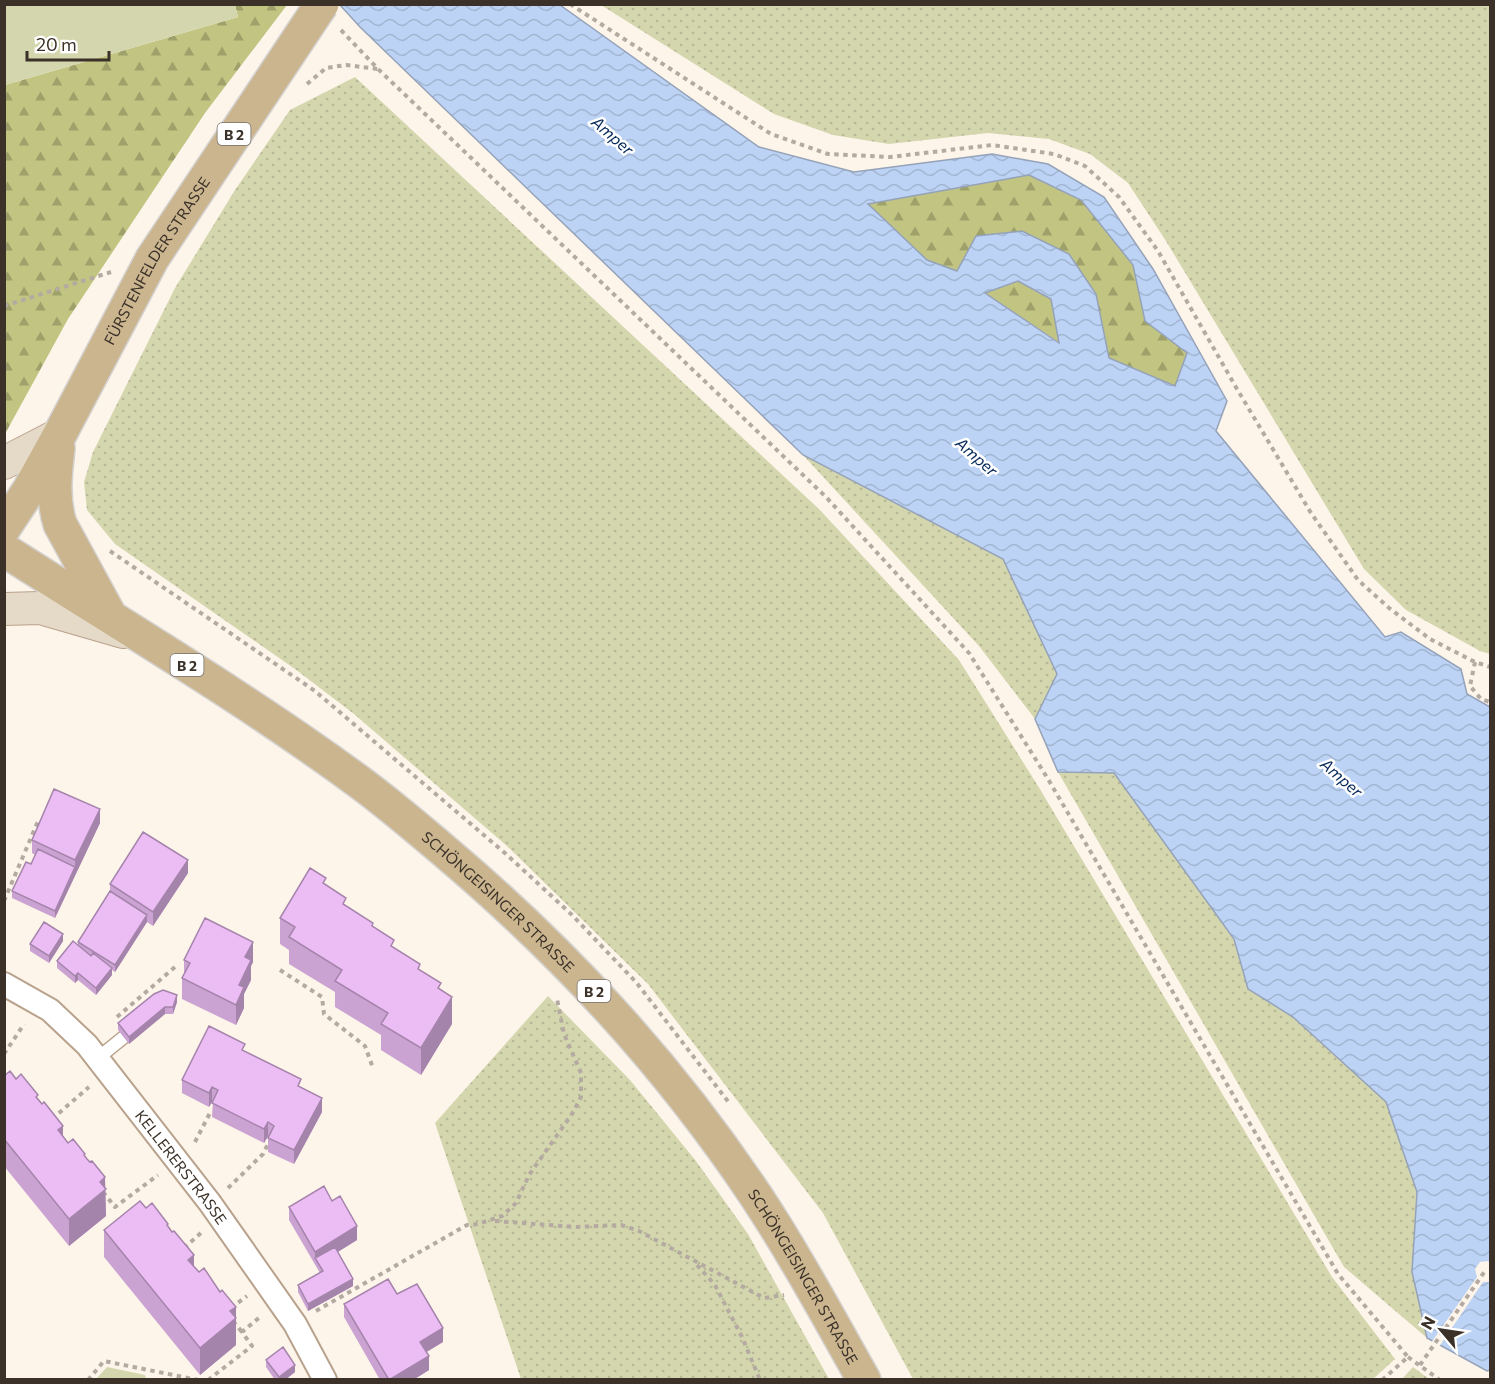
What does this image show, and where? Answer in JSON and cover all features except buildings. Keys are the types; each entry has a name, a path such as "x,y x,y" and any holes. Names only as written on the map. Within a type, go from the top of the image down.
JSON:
{"main road":[{"name":"FÜRSTENFELDER STRASSE","path":"4,528 29,490 60,434 152,259 325,14"},
{"path":"60,434 53,484 56,512 60,524 110,616"},
{"name":"SCHÖNGEISINGER STRASSE","path":"4,550 229,691 364,785 481,882 562,957 618,1017 670,1078 714,1136 794,1256 864,1380"}],"street":[{"path":"4,463 60,434"},
{"path":"4,609 40,608 146,639"},
{"name":"KELLERERSTRASSE","path":"4,984 50,1010 97,1058 178,1160 280,1301 325,1380"}],"lane":[{"path":"97,1058 123,1037"}],"path":[{"path":"570,4 771,134 828,154 890,157 992,145 1054,154 1085,166 1119,197 1158,251 1311,513 1358,580 1389,608 1430,639 1475,662 1491,667"},
{"path":"325,14 378,69 826,497 969,653 1048,778 1338,1274 1408,1357 1440,1380"},
{"path":"299,90 326,69 346,65 378,69"},
{"path":"4,306 152,259"},
{"path":"103,546 315,691 506,854 571,914 636,982 736,1112"},
{"path":"1475,662 1470,686 1481,699 1491,702"},
{"path":"4,901 39,819"},
{"path":"46,1123 97,1058 176,967"},
{"path":"280,970 322,997 324,1014 365,1046 373,1068"},
{"path":"491,1221 502,1216 516,1203 529,1175 572,1114 581,1097 581,1073 564,1034 556,994"},
{"path":"4,1054 38,1003"},
{"path":"101,1191 115,1207 190,1150 211,1111"},
{"path":"178,1252 215,1210 224,1193 263,1154 269,1142"},
{"path":"295,1324 467,1225 491,1221 576,1227 621,1225 639,1231 765,1298 789,1294"},
{"path":"695,1262 715,1285 742,1337 760,1380"},
{"path":"1420,1365 1485,1271"},
{"path":"242,1332 280,1301"},
{"path":"208,1380 252,1346 231,1319"},
{"path":"1382,1380 1408,1357"},
{"path":"88,1380 104,1361 198,1380"}],"green space":[{"path":"5,4 235,5 238,17 5,85"},
{"path":"235,5 287,5 205,113 68,319 5,434 5,85 238,17"},
{"path":"601,5 1490,5 1490,654 1480,651 1406,610 1364,569 1166,241 1128,183 1090,154 1049,139 988,133 889,144 833,135 774,114"},
{"path":"355,77 819,509 959,660 1038,786 1332,1277 1395,1359 1373,1379 913,1379 823,1213 648,984 507,846 354,714 295,669 115,544 87,510 84,482 93,452 175,288 235,190 290,110"},
{"path":"1029,175 1081,200 1133,265 1145,321 1187,353 1175,386 1109,358 1096,294 1022,231 977,236 957,271 927,260 868,204"},
{"path":"1018,281 1051,299 1060,343 985,293"},
{"path":"803,455 1003,559 1057,674 1035,719 979,646"},
{"path":"1058,772 1114,773 1234,939 1248,989 1293,1017 1386,1102 1417,1192 1412,1272 1427,1338 1344,1267"},
{"path":"548,996 630,1080 696,1161 748,1234 829,1379 521,1379 435,1123"},
{"path":"107,1367 145,1375 146,1379 96,1379"},
{"path":"1413,1367 1429,1379 1402,1379"}],"water":[{"name":"Amper","path":"340,5 560,5 759,147 854,172 992,154 1048,164 1104,197 1153,269 1227,401 1216,431 1385,637 1401,632 1461,669 1467,694 1490,707 1490,1370 1487,1371 1427,1338 1412,1272 1417,1192 1386,1102 1293,1017 1248,989 1234,939 1114,773 1058,772 1035,719 1057,674 1003,559 803,455 360,27","holes":["1029,175 1081,200 1133,265 1145,321 1187,353 1175,386 1109,358 1096,294 1069,254 1022,231 976,236 957,271 927,260 868,204","1018,281 1051,299 1059,343 985,293"]}],"pier":[{"path":"1480,1262 1490,1262 1490,1282 1483,1282 1439,1347 1431,1343 1477,1277 1475,1269"}]}
